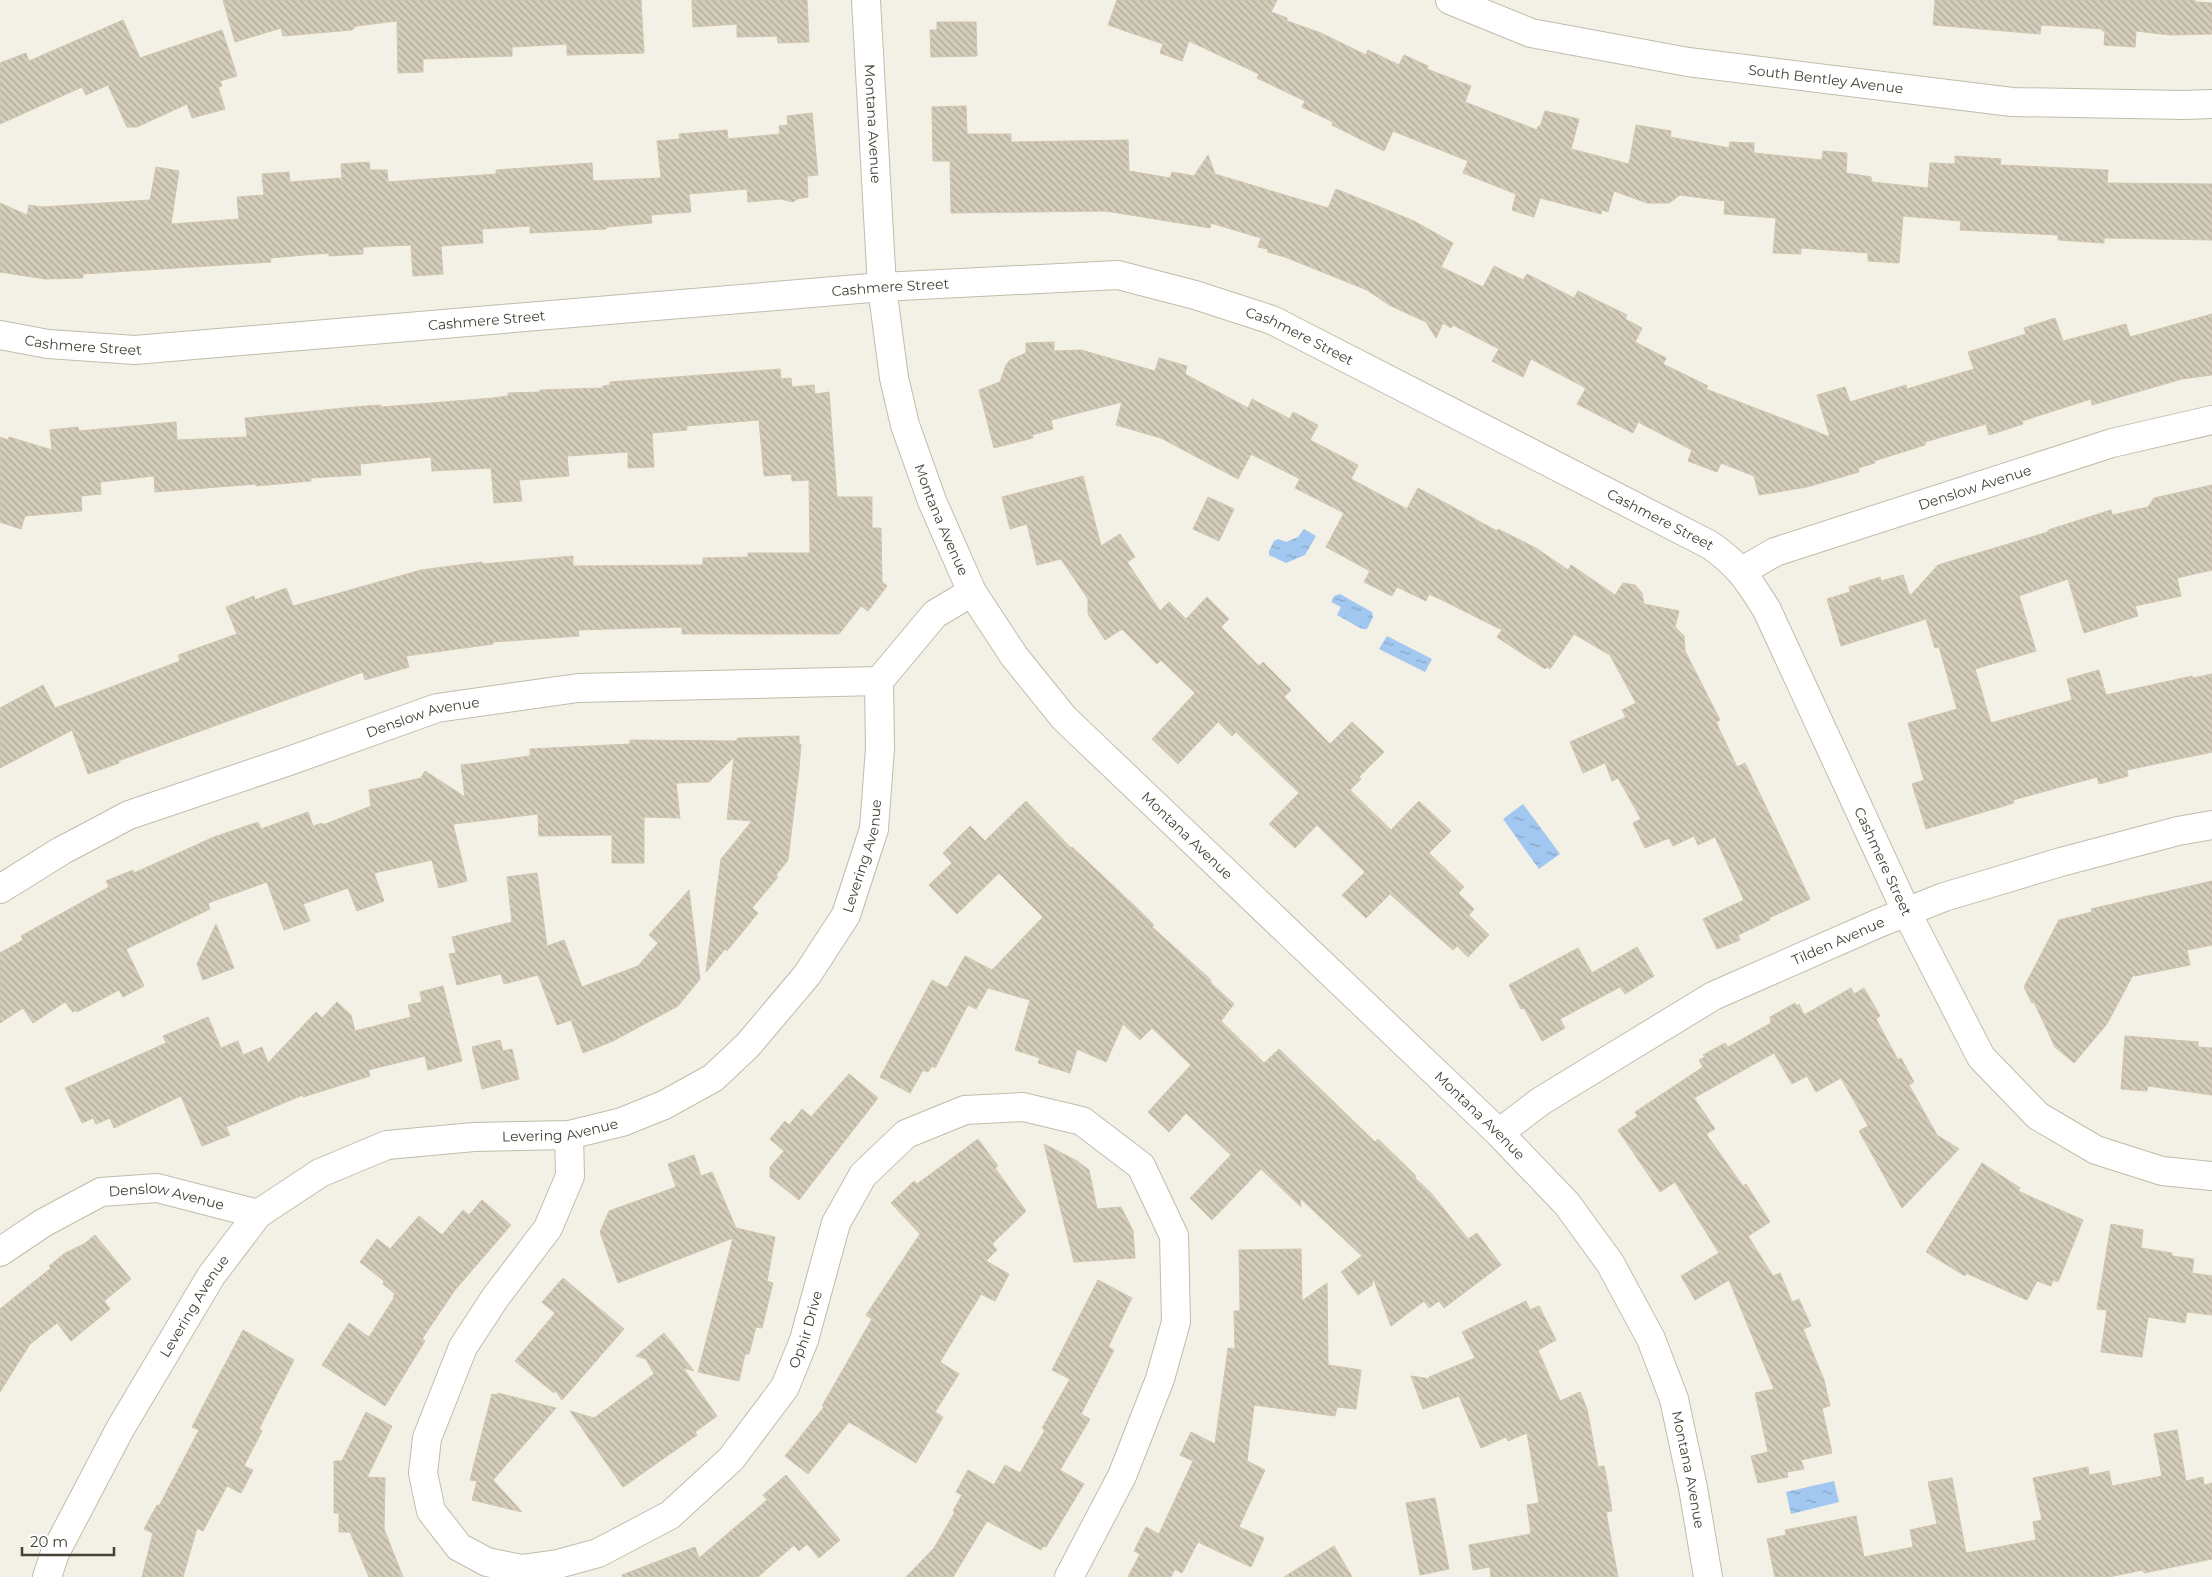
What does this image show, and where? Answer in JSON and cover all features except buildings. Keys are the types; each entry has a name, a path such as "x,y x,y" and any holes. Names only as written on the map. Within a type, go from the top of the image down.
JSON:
{"street":[{"name":"Montana Avenue","path":"866,0 882,287 894,378 905,425 932,501 972,592 1014,656 1064,718 1499,1133 1567,1204 1610,1263 1651,1339 1674,1399 1693,1488 1708,1577"},
{"name":"South Bentley Avenue","path":"1450,0 1531,33 1688,62 2012,102 2212,104"},
{"name":"Cashmere Street","path":"0,335 48,344 135,350 882,287 1118,275 1195,295 1272,320 1710,545 1728,557 1742,571 1767,610 1906,911 1981,1057 2038,1116 2096,1150 2162,1171 2212,1176"},
{"name":"Denslow Avenue","path":"1742,571 1775,552 2112,442 2212,420"},
{"path":"879,681 935,614 972,592"},
{"name":"Denslow Avenue","path":"0,889 61,851 129,815 437,708 578,688 879,681"},
{"name":"Levering Avenue","path":"47,1577 55,1553 120,1429 211,1276 258,1214 320,1173 386,1145 474,1137 569,1135 622,1122 664,1105 713,1078 748,1045 807,975 846,914 874,829 880,748 879,681"},
{"name":"Tilden Avenue","path":"1499,1133 1541,1101 1713,996 1906,911 1944,897 2062,862 2178,831 2212,825"},
{"name":"Ophir Drive","path":"569,1135 570,1176 548,1228 495,1298 463,1347 427,1438 423,1473 431,1511 459,1547 487,1562 521,1569 558,1564 598,1553 670,1515 731,1459 786,1387 804,1340 836,1224 864,1175 906,1134 965,1110 1023,1107 1082,1120 1141,1166 1174,1236 1176,1322 1160,1379 1122,1476 1069,1577"},
{"name":"Denslow Avenue","path":"0,1252 43,1224 101,1192 157,1188 258,1214"}],"water":[{"path":"1304,529 1316,536 1305,555 1286,563 1269,555 1274,541 1278,539 1286,542 1298,537"},
{"path":"1340,594 1372,612 1373,617 1367,629 1362,629 1337,615 1341,607 1331,602 1334,596"},
{"path":"1387,636 1432,659 1425,672 1379,649"},
{"path":"1523,804 1560,854 1539,869 1503,819"},
{"path":"1834,1481 1839,1502 1791,1514 1786,1492"}]}
